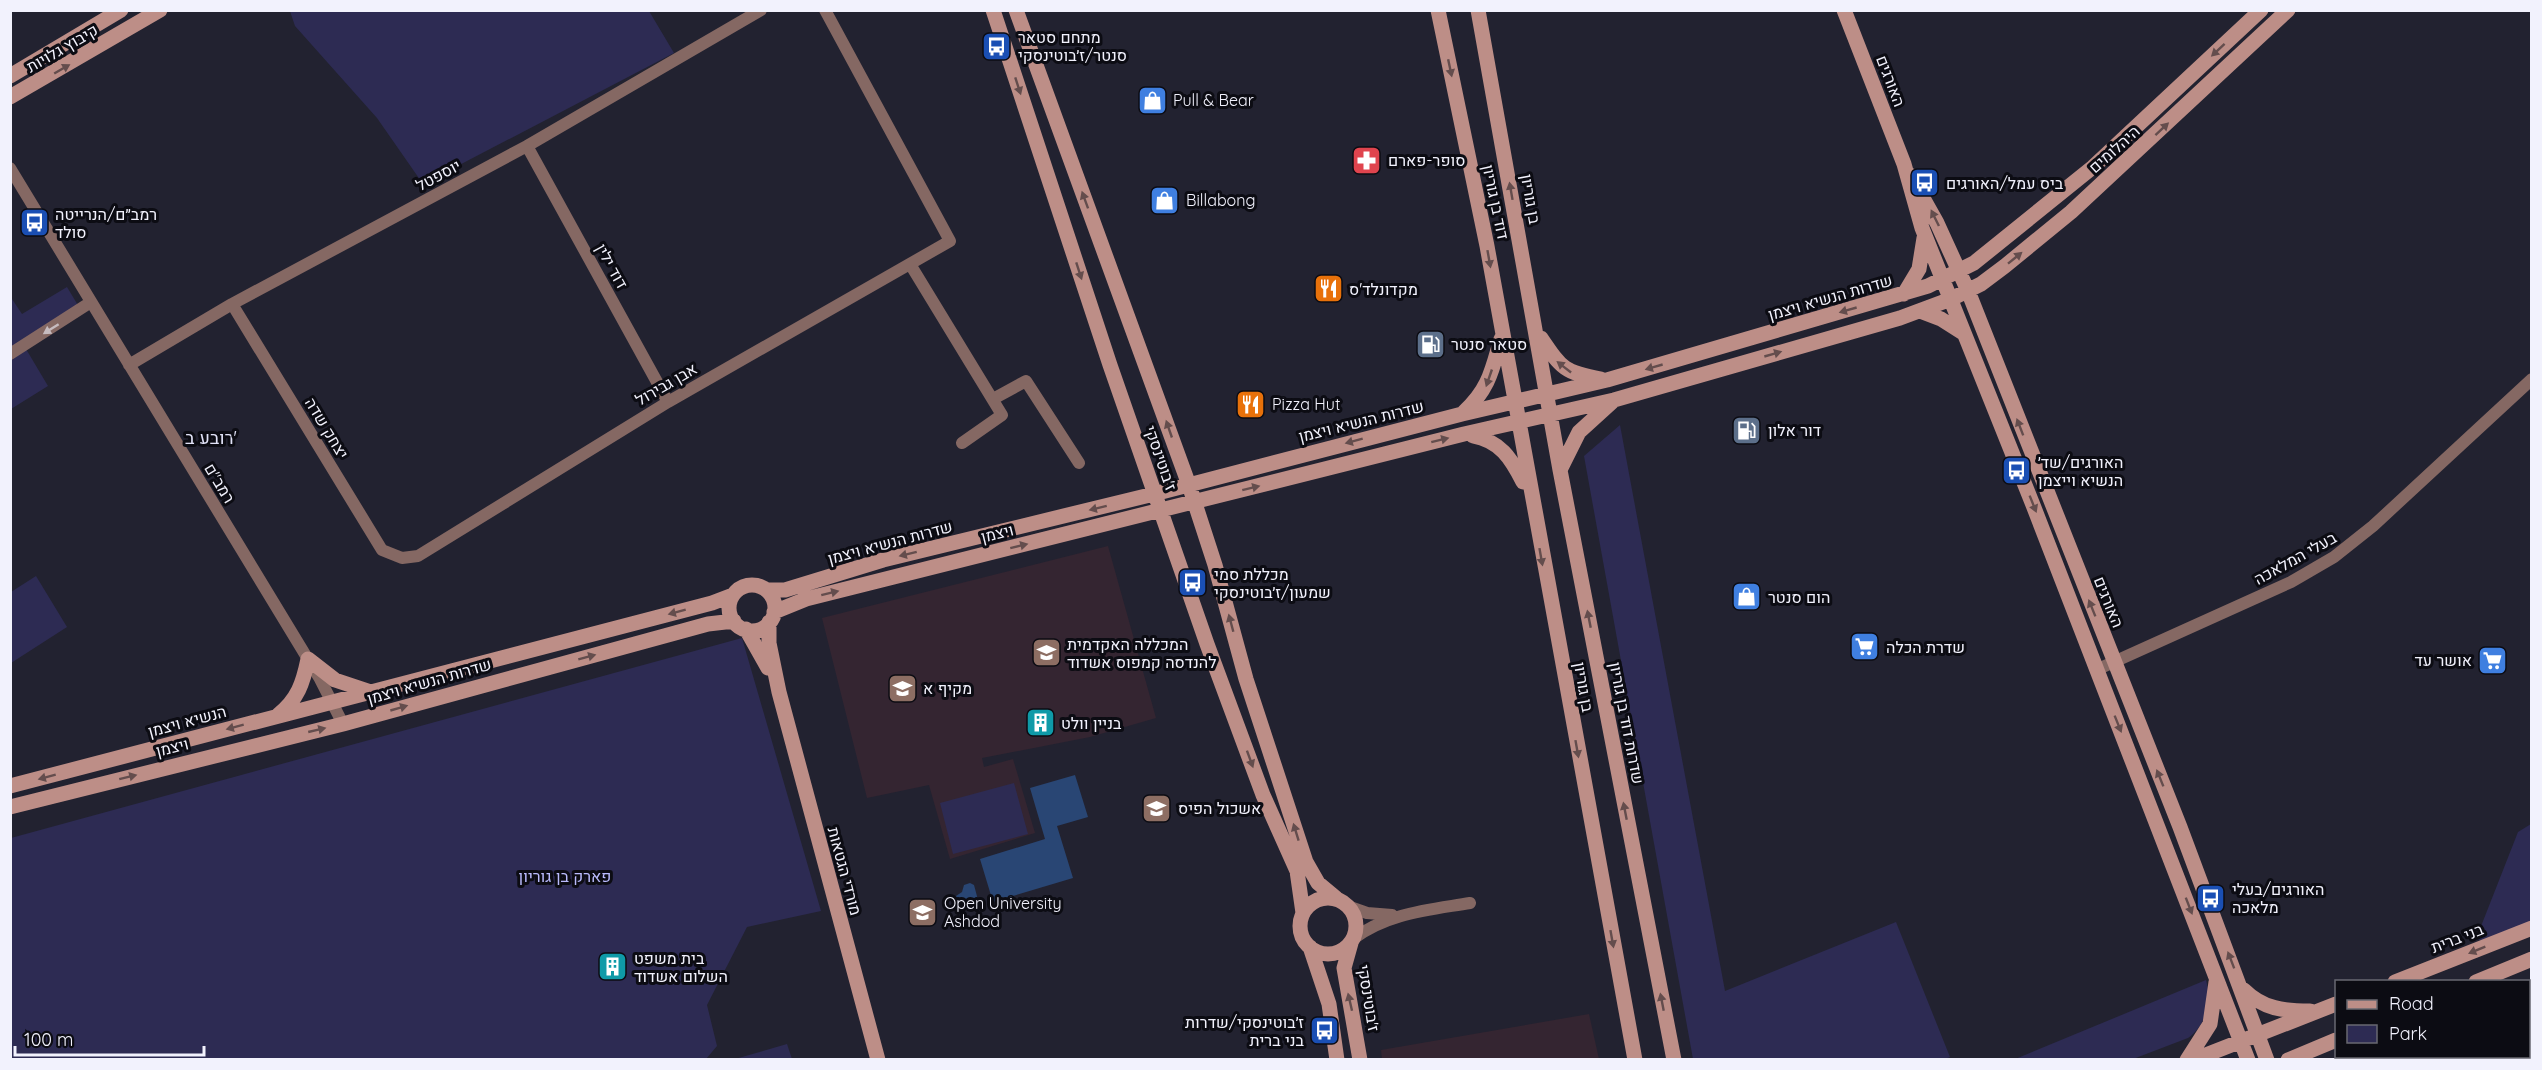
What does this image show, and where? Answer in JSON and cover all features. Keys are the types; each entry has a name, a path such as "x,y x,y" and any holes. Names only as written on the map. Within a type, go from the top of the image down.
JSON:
{"street":[{"name":"קיבוץ גלויות","path":"10,76 121,10"},
{"name":"קיבוץ גלויות","path":"10,97 160,10"},
{"name":"יוספטל","path":"129,365 232,304 527,146 761,10"},
{"name":"אבן גבירול","path":"402,558 418,556 668,402 950,241 825,10"},
{"name":"ז'בוטינסקי","path":"993,10 1154,494 1260,786 1292,858 1300,882 1303,913"},
{"name":"ז'בוטינסקי","path":"1016,10 1189,484 1246,680 1306,862 1318,883 1336,898"},
{"name":"דוד בן גוריון","path":"1438,10 1503,333 1513,402"},
{"name":"בן גוריון","path":"1478,10 1548,393"},
{"name":"האורגים","path":"1844,10 1904,164 1927,202 1968,291 2242,988 2267,1059"},
{"name":"היהלומים","path":"1959,271 1992,250 2093,167 2260,10"},
{"name":"היהלומים","path":"1951,299 1968,291 2022,252 2096,190 2288,10"},
{"name":"דוד ילין","path":"527,146 668,402"},
{"name":"האורגים","path":"1904,164 1911,200 2033,505 2248,1059"},
{"name":"רמב\"ם","path":"10,168 308,659 343,724"},
{"path":"1904,294 1919,269 1925,235"},
{"path":"910,264 1002,415 962,443"},
{"name":"שדרות הנשיא ויצמן","path":"767,590 785,590 883,560 1154,494 1462,414 1607,380 1904,294 1959,271"},
{"path":"1160,511 1464,434 1552,416 1614,400 1920,311 1951,299"},
{"path":"10,354 91,302"},
{"name":"יצחק שדה","path":"232,304 382,550 402,558"},
{"path":"1920,311 1941,319 1963,333"},
{"path":"1536,331 1563,368 1573,374 1607,380"},
{"path":"1462,414 1480,397 1488,384 1503,333"},
{"name":"בעלי המלאכה","path":"2096,670 2291,582 2334,557 2373,526 2532,378"},
{"path":"993,399 1026,381 1080,463"},
{"name":"שדרות דוד בן גוריון","path":"1548,393 1560,470 1674,1059"},
{"path":"1560,470 1579,432 1614,400"},
{"path":"1513,402 1531,499"},
{"path":"1464,434 1490,439 1502,448 1512,461 1531,499"},
{"name":"בן גוריון","path":"1531,499 1635,1059"},
{"name":"ויצמן","path":"772,617 806,599 1160,511"},
{"path":"749,585 767,590 773,600 772,617 759,629 740,625 729,611 733,595 749,585"},
{"name":"שדרות הנשיא ויצמן","path":"374,693 712,603 733,595"},
{"name":"מורדי הגטאות","path":"772,617 769,643 779,692 878,1059"},
{"name":"שדרות הנשיא ויצמן","path":"343,724 708,624 740,625"},
{"name":"מורדי הגטאות","path":"740,625 761,653 779,692"},
{"path":"276,716 297,696 303,683 308,659 335,680 374,693"},
{"name":"הנשיא ויצמן","path":"10,786 276,716 374,693"},
{"name":"ויצמן","path":"10,807 343,724"},
{"path":"1337,1059 1329,1004 1310,947 1301,931 1303,913 1317,900 1336,898 1350,907 1380,915 1399,915 1470,903"},
{"path":"1350,907 1357,923 1352,941"},
{"path":"1310,947 1321,953 1333,954 1371,927 1399,915"},
{"name":"בני ברית","path":"2398,980 2532,928"},
{"name":"ז'בוטינסקי","path":"1352,941 1346,959 1345,981 1360,1059"},
{"path":"2479,980 2532,959"},
{"path":"2187,1059 2210,1024 2215,1003 2217,976"},
{"path":"2242,988 2257,1001 2274,1009 2319,1011"},
{"path":"2193,1059 2335,1005"},
{"path":"2288,1059 2332,1042"},
{"path":"2315,1059 2332,1042"}],"shaded area":[{"path":"1108,546 1156,718 1090,737 982,758 984,767 1013,759 1035,833 950,859 929,785 867,798 822,618"},
{"path":"1589,1014 1599,1059 1382,1059 1381,1050"}],"green space":[{"path":"290,11 649,11 674,53 423,184 377,118 295,26"},
{"path":"67,287 79,307 11,348 10,296 22,314"},
{"path":"26,349 48,386 11,409 11,358"},
{"path":"1620,425 1725,991 1896,922 1950,1057 1943,1060 1693,1059 1584,456"},
{"path":"36,576 67,627 11,663 11,592"},
{"name":"פארק בן גוריון","path":"742,638 821,911 747,927 707,1005 717,1046 706,1059 11,1059 11,838"},
{"path":"1014,783 1028,834 953,854 940,803"},
{"path":"2531,824 2531,928 2493,943 2476,939 2518,832"},
{"path":"2206,980 2208,1004 2206,1012 2199,1027 2188,1038 2133,1059 2013,1060"},
{"path":"787,1044 792,1059 735,1059"},
{"path":"2488,1058 2488,1059 2343,1059"}],"water":[{"path":"1075,775 1088,817 1057,826 1073,878 993,902 980,859 1045,839 1030,788"},
{"path":"970,883 974,885 978,900 959,904 956,896 962,892 964,885"}],"place":[{"name":"מתחם סטאר סנטר/ז׳בוטינסקי","path":"997,46"},
{"name":"Pull & Bear","path":"1152,100"},
{"name":"סופר-פארם","path":"1367,160"},
{"name":"ביס עמל/האורגים","path":"1925,183"},
{"name":"Billabong","path":"1165,200"},
{"name":"רמב״ם/הנרייטה סולד","path":"34,223"},
{"name":"מקדונלד'ס","path":"1328,289"},
{"name":"סטאר סנטר","path":"1430,344"},
{"name":"Pizza Hut","path":"1251,404"},
{"name":"דור אלון","path":"1747,430"},
{"name":"האורגים/שד׳ הנשיא וייצמן","path":"2017,471"},
{"name":"מכללת סמי שמעון/ז׳בוטינסקי","path":"1193,583"},
{"name":"הום סנטר","path":"1747,597"},
{"name":"שדרת הכלה","path":"1865,647"},
{"name":"המכללה האקדמית להנדסה קמפוס אשדוד","path":"1046,653"},
{"name":"אושר עד","path":"2493,660"},
{"name":"מקיף א","path":"902,688"},
{"name":"בניין וולט","path":"1040,723"},
{"name":"אשכול הפיס","path":"1157,808"},
{"name":"האורגים/בעלי מלאכה","path":"2211,898"},
{"name":"Open University Ashdod","path":"923,912"},
{"name":"בית משפט השלום אשדוד","path":"613,967"},
{"name":"ז׳בוטינסקי/שדרות בני ברית","path":"1325,1031"}],"district":[{"name":"רובע ב'","path":"211,437"}]}
